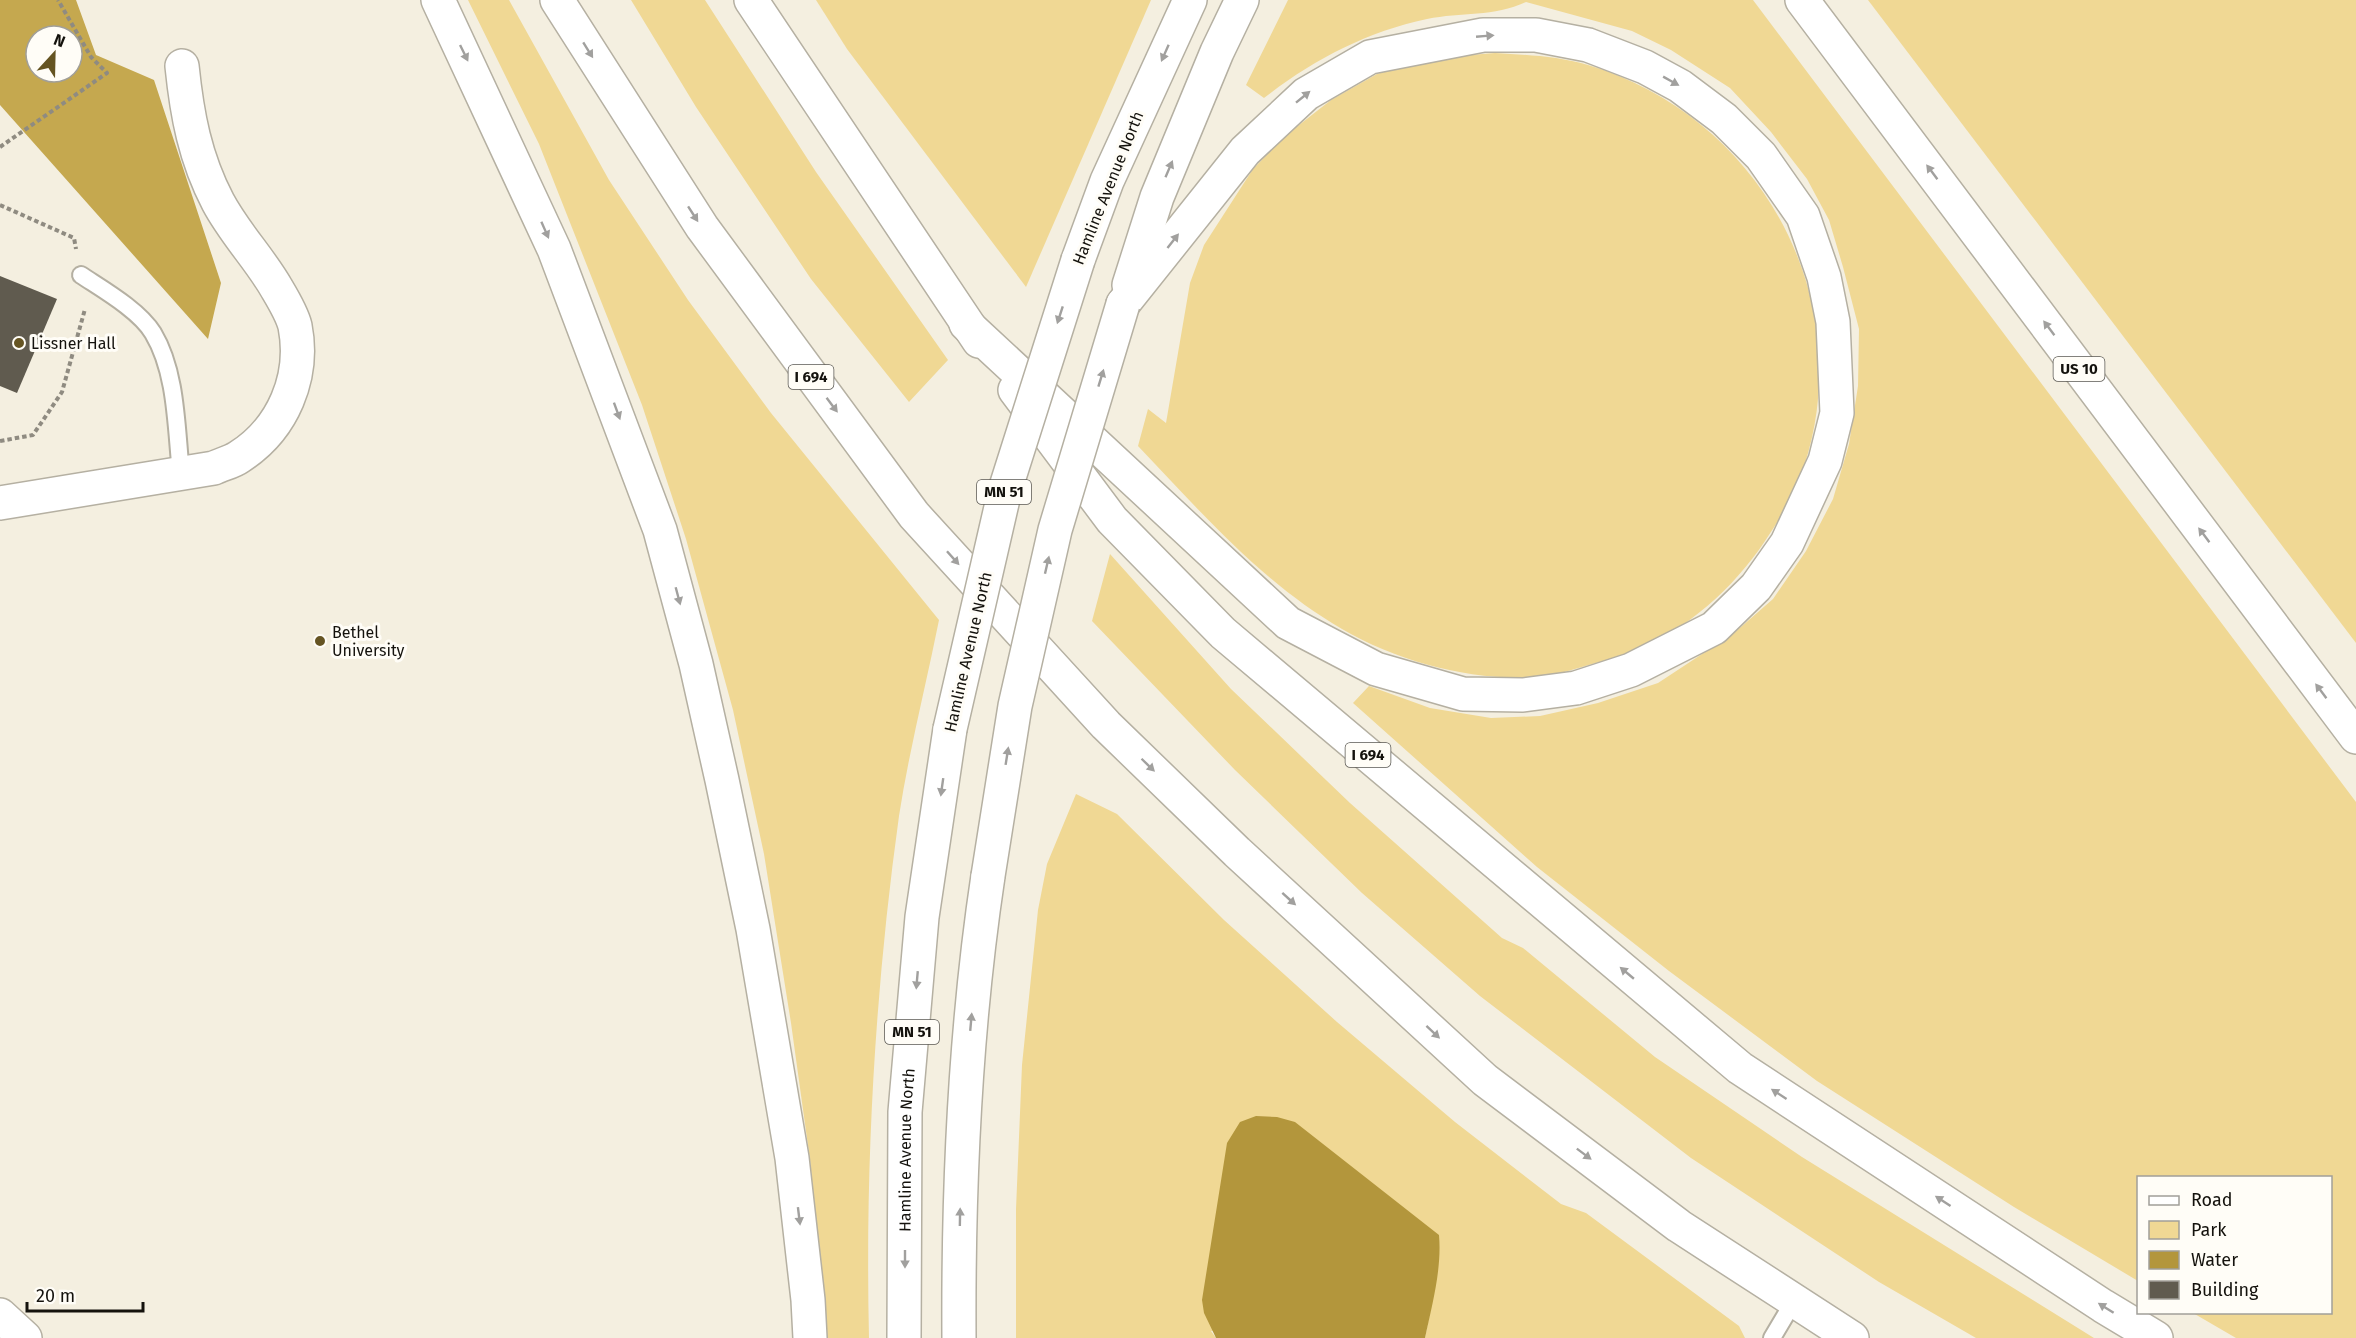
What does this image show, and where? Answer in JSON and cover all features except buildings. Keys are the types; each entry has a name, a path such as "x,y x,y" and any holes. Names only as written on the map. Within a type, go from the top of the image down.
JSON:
{"main road":[{"path":"438,0 554,249 660,530 696,664 753,929 792,1158 810,1338"},
{"name":"I 694","path":"556,0 702,227 914,515 1106,725 1237,852 1485,1080 1679,1226 1852,1338"},
{"name":"I 694","path":"751,0 966,324 1112,520 1223,633 1740,1068 2103,1306 2156,1338"},
{"name":"Hamline Avenue North","path":"904,1338 905,1112 922,917 950,729 1005,490 1078,260 1107,181 1190,0"},
{"path":"959,1338 962,1120 977,951 1015,706 1055,530 1157,197 1217,52 1242,0"},
{"name":"US 10","path":"1802,0 2356,737"},
{"path":"966,324 1288,622 1376,669 1463,694 1522,695 1576,688 1631,670 1714,628 1756,587 1787,543 1825,461 1837,413 1833,322 1824,277 1803,216 1761,156 1724,119 1663,76 1588,45 1536,34 1483,35 1370,57 1306,94 1245,151 1124,304"},
{"path":"0,504 214,468 239,458 282,415 292,389 297,359 294,325 277,288 240,239 218,201 200,160 187,114 182,66"},
{"path":"0,1315 25,1338"}],"lane":[{"path":"81,275 125,304 152,331 163,357 171,387 181,473"},
{"path":"1772,1338 1794,1301"}],"path":[{"path":"0,147 107,73 91,57 58,0"},
{"path":"0,205 74,238 86,306 62,392 33,435 0,441"}],"green space":[{"path":"468,0 509,0 609,180 688,300 771,413 939,620 903,792 884,946 870,1142 869,1338 827,1338 810,1160 764,854 733,710 686,539 642,405 539,144"},
{"path":"631,0 705,0 816,172 948,360 909,402 811,279 696,107"},
{"path":"816,0 1151,0 1026,287 847,49"},
{"path":"1288,0 1753,0 2356,802 2356,1338 2236,1338 2195,1314 2332,1314 2332,1176 2137,1176 2137,1280 2014,1207 1817,1081 1669,971 1537,867 1353,703 1369,686 1430,708 1491,718 1540,716 1598,703 1658,683 1734,633 1773,599 1806,551 1833,499 1849,444 1858,386 1859,329 1829,220 1807,179 1771,132 1730,88 1671,50 1632,31 1526,2 1502,10 1427,19 1383,31 1321,60 1264,98 1246,85"},
{"path":"1868,0 2356,0 2356,643"},
{"path":"1495,53 1530,55 1588,65 1650,91 1704,127 1749,173 1784,226 1807,285 1818,348 1816,413 1800,478 1780,518 1752,559 1707,606 1654,643 1619,657 1557,674 1536,677 1486,676 1436,667 1387,651 1342,629 1313,611 1259,568 1209,521 1138,446 1148,409 1166,423 1190,283 1204,245 1253,169 1285,136 1331,100 1377,74 1432,58"},
{"path":"1110,554 1231,689 1350,803 1502,938 1523,948 1655,1057 1802,1157 2094,1338 1976,1338 1879,1282 1691,1158 1480,996 1362,893 1235,770 1092,621"},
{"path":"1076,794 1117,814 1224,920 1337,1022 1455,1122 1561,1204 1586,1213 1739,1326 1745,1338 1425,1338 1434,1292 1211,1331 1216,1338 1016,1338 1016,1209 1022,1065 1038,910 1047,864"}],"shaded area":[{"path":"0,0 76,0 96,55 154,80 221,283 208,339 0,105"}],"water":[{"path":"1256,1116 1277,1117 1295,1122 1439,1235 1438,1274 1425,1338 1216,1338 1204,1313 1202,1300 1227,1143 1240,1122"}],"place":[{"name":"Lissner Hall","path":"19,343"},
{"name":"Bethel University","path":"320,641"}]}
